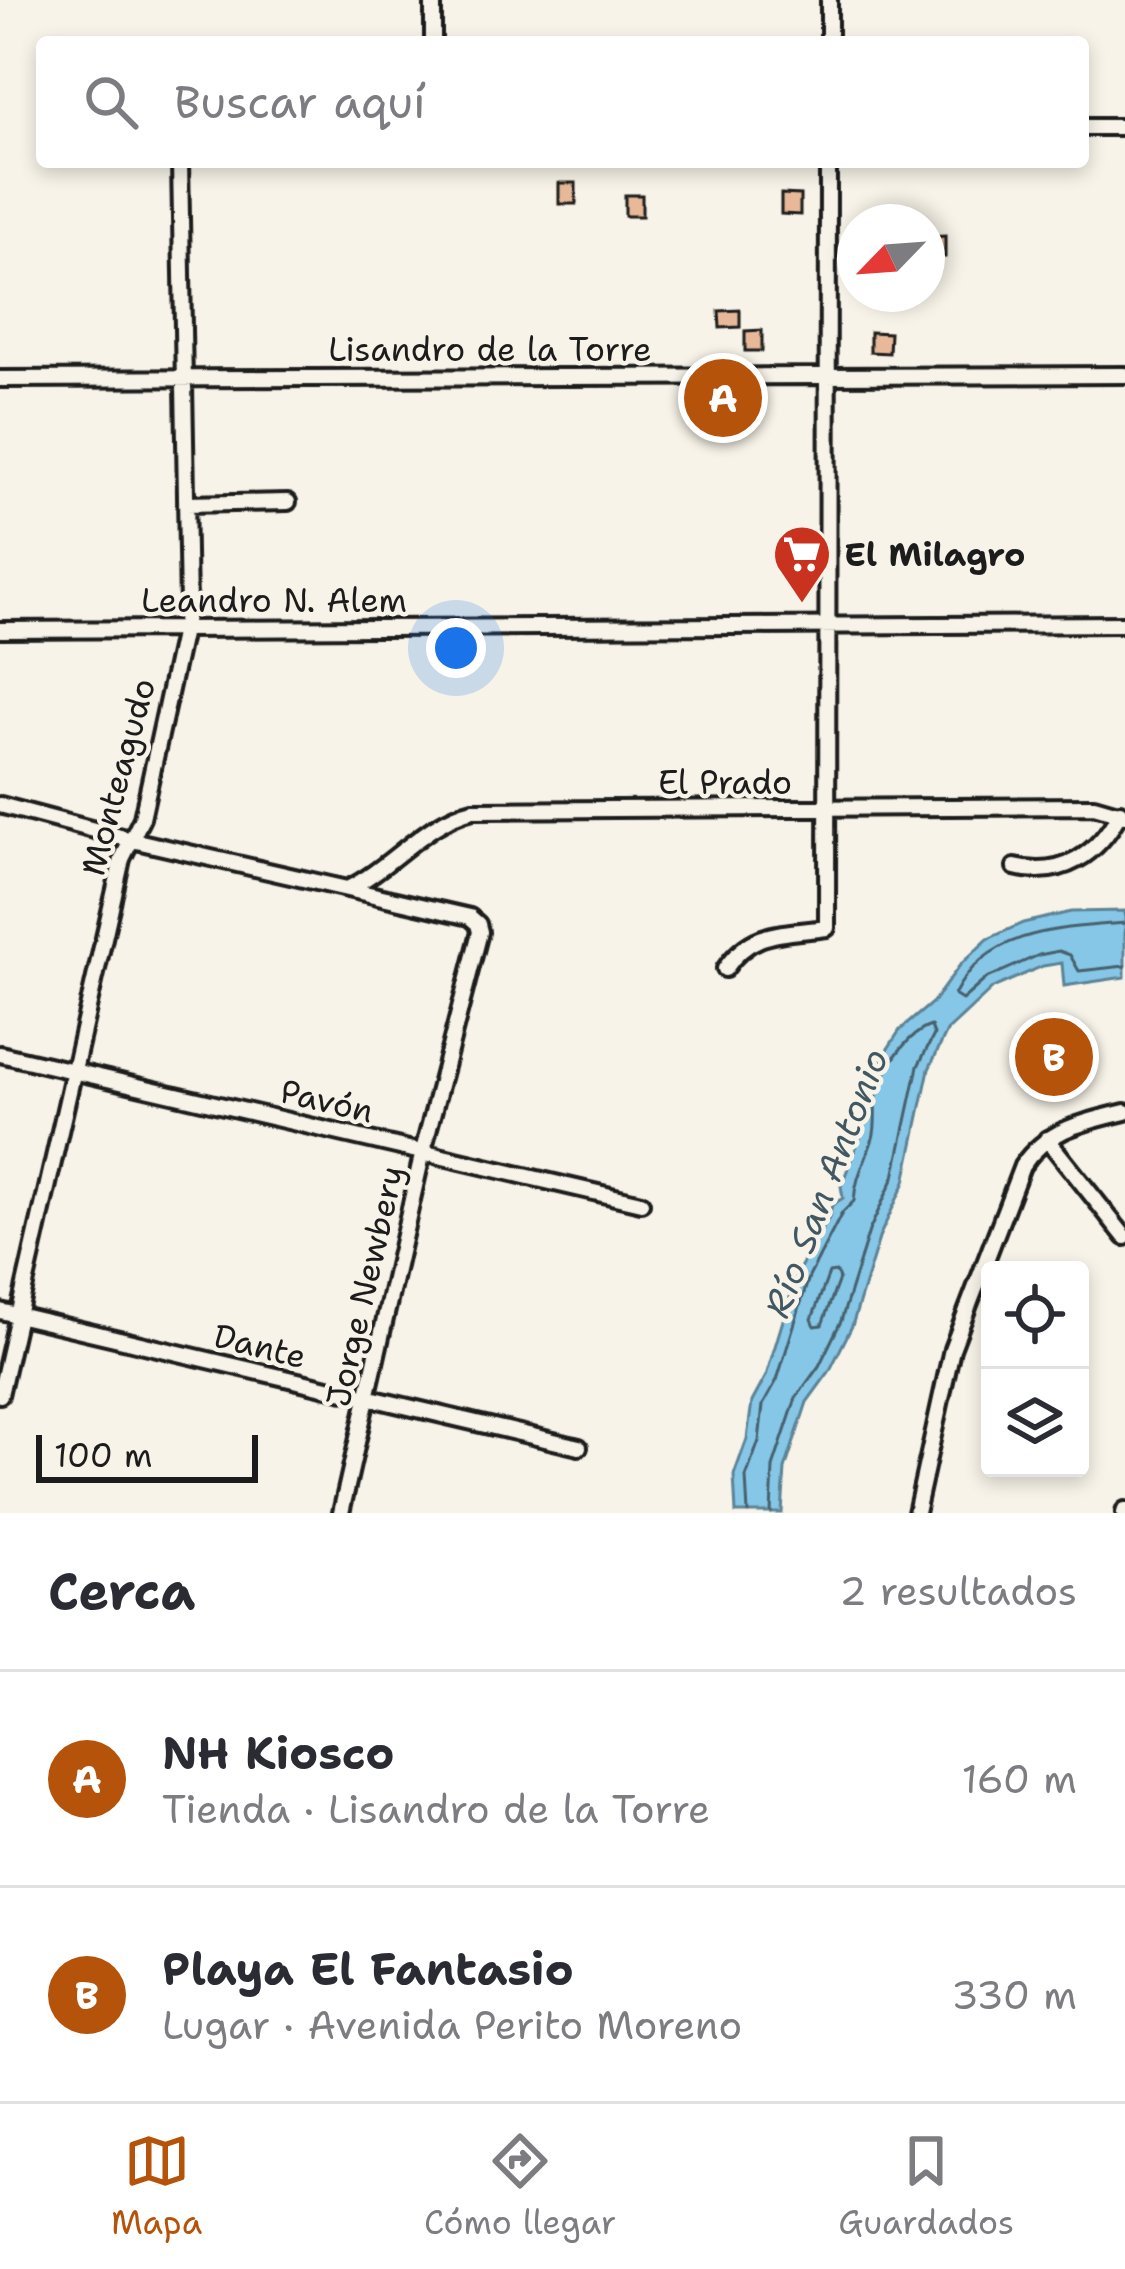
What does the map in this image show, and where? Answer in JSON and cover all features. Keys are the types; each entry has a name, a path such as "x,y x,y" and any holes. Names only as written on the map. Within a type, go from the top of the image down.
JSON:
{"street":[{"path":"433,0 433,36"},
{"path":"829,36 830,0"},
{"path":"1089,127 1125,127"},
{"name":"Monteagudo","path":"0,1395 122,859 142,818 188,607 180,168"},
{"path":"724,969 755,939 827,928 828,168"},
{"name":"Lisandro de la Torre","path":"0,379 1125,375"},
{"path":"186,504 288,502"},
{"name":"Leandro N. Alem","path":"0,630 1125,624"},
{"path":"0,805 381,896"},
{"name":"El Prado","path":"347,889 379,873 443,822 473,809 1094,806 1122,813"},
{"path":"1015,867 1047,871 1089,854 1122,813"},
{"path":"379,873 376,884 381,896"},
{"name":"Jorge Newbery","path":"341,1513 423,1150 480,932 470,917 381,896"},
{"name":"Pavón","path":"0,1054 641,1203"},
{"path":"916,1513 952,1349 1022,1166 1047,1138 1079,1123 1125,1112"},
{"path":"1047,1138 1125,1237"},
{"name":"Dante","path":"0,1311 579,1447"}],"water":[{"name":"Río San Antonio","path":"1125,911 1125,977 1064,986 1062,963 1043,966 993,988 947,1031 929,1069 905,1182 880,1235 852,1326 829,1372 807,1402 785,1469 782,1513 736,1513 734,1475 747,1439 752,1402 766,1376 798,1271 832,1205 843,1198 841,1186 863,1130 864,1094 871,1075 900,1030 933,1002 960,965 988,939 1023,923 1071,912"}],"building":[{"path":"559,183 576,183 576,204 559,204"},
{"path":"781,194 800,195 800,215 781,214"},
{"path":"625,195 642,195 642,216 625,216"},
{"path":"740,310 740,327 720,328 719,311"},
{"path":"762,330 762,351 745,351 745,331"},
{"path":"870,332 890,333 889,353 870,352"}],"place":[{"name":"NH Kiosco","path":"723,398"},
{"name":"El Milagro","path":"802,605"},
{"name":"Playa El Fantasio","path":"1054,1057"}]}
